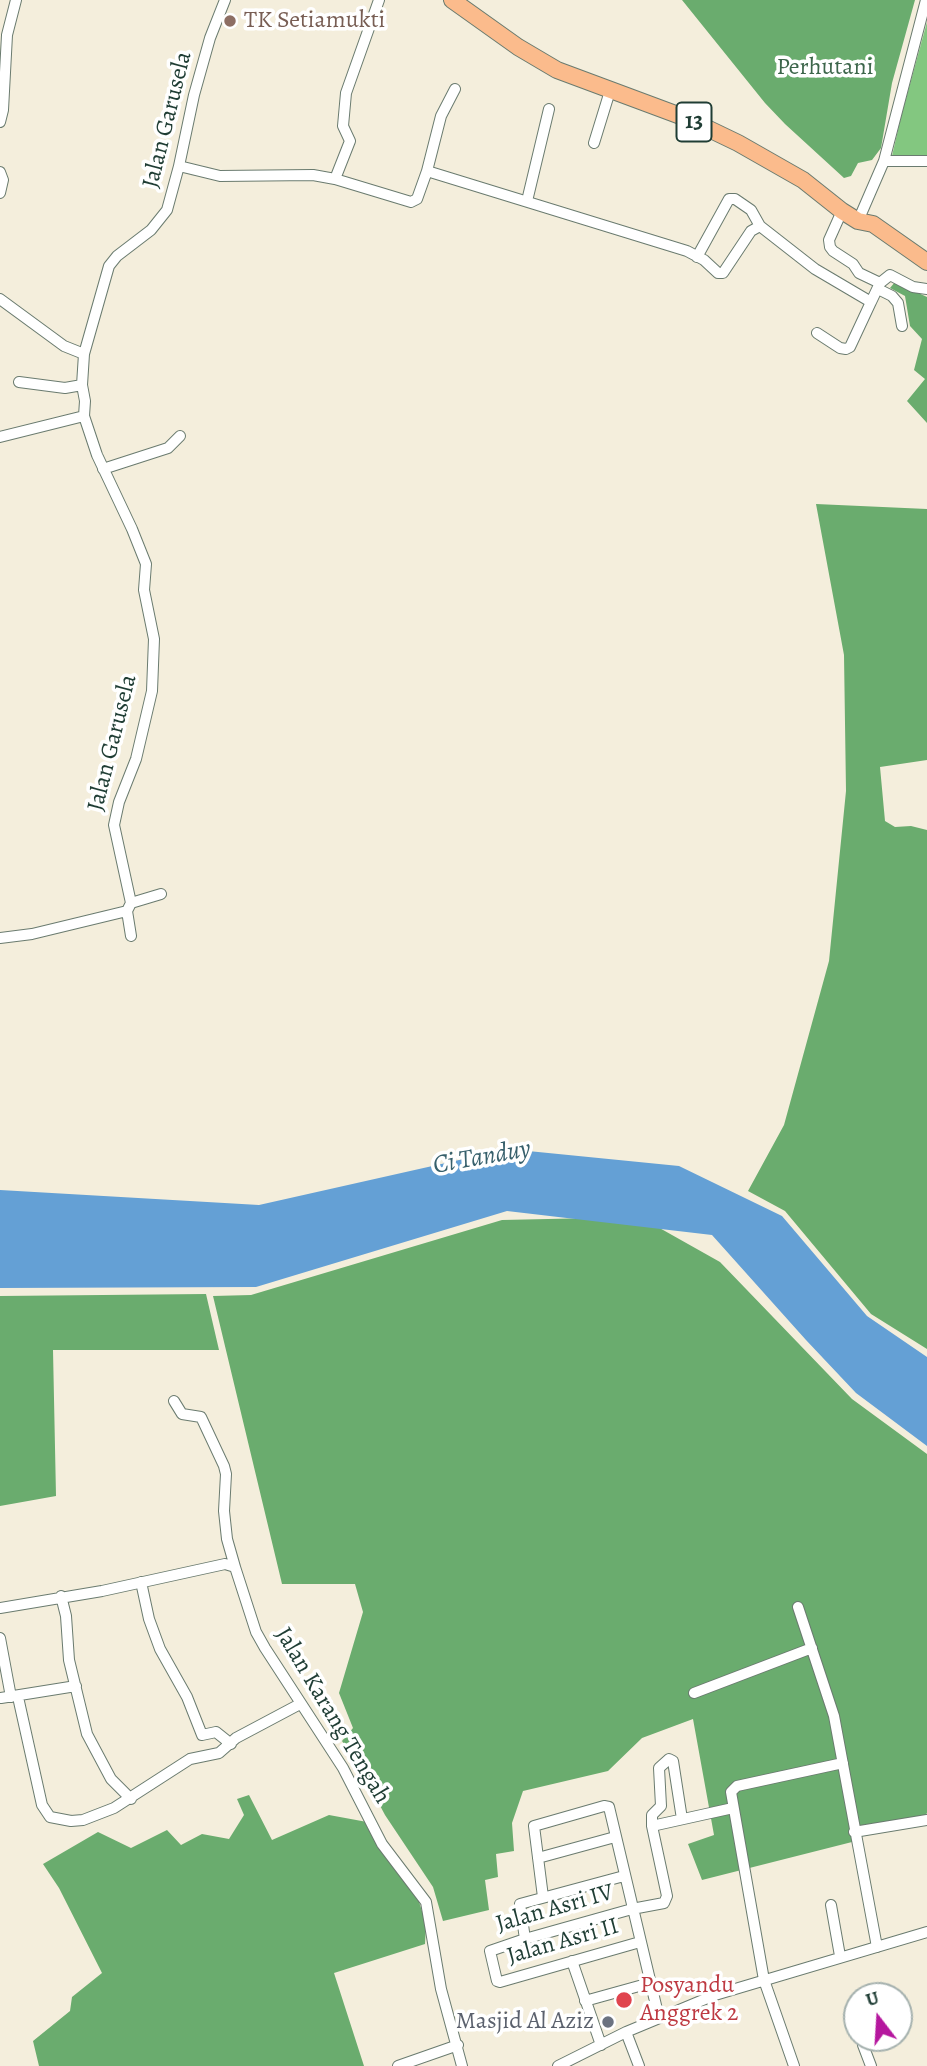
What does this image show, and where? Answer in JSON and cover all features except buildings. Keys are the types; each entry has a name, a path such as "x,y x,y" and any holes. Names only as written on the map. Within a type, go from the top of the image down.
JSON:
{"highway":[{"name":"13","path":"452,0 539,60 610,91 686,118 738,143 803,180 842,212 858,221 873,223 927,262"}],"street":[{"path":"0,122 7,36 16,0"},
{"name":"Jalan Garusela","path":"131,936 129,907 114,825 119,803 136,759 152,691 154,639 144,590 146,564 124,510 103,469 85,416 83,354 109,267 117,256 150,230 164,215 180,166 194,95 210,38 225,0"},
{"path":"335,178 350,141 343,126 346,93 379,0"},
{"path":"858,221 884,161 926,0"},
{"path":"180,166 220,176 306,174 335,178 411,202 417,199 441,116 455,89"},
{"path":"594,144 610,91"},
{"path":"527,201 549,109"},
{"path":"884,161 927,161"},
{"path":"427,171 687,251 716,272 723,272 751,231 760,226"},
{"path":"0,172 3,180 0,193"},
{"path":"697,257 729,200 735,198 751,210 760,226 815,269 871,302"},
{"path":"842,212 829,240 830,247 853,264 859,273 892,296 898,303 902,326"},
{"path":"817,333 840,348 850,347 879,286 892,275 913,287 927,289"},
{"path":"0,299 64,346 83,354"},
{"path":"19,382 65,388 82,386"},
{"path":"0,437 85,416"},
{"path":"103,469 168,448 180,436"},
{"path":"0,938 32,934 129,907 161,894"},
{"name":"Jalan Karang Tengah","path":"174,1401 182,1414 201,1417 224,1466 227,1539 256,1632 354,1786 382,1844 426,1902 441,1989 462,2066"},
{"path":"0,1608 225,1564 235,1567"},
{"path":"141,1582 149,1619 160,1649 193,1708 202,1735 216,1732 231,1744"},
{"path":"61,1597 80,1713 92,1746 111,1779 131,1799"},
{"path":"798,1607 834,1716 877,1947"},
{"path":"0,1638 10,1698 44,1810 50,1817 63,1821 83,1820 104,1813 131,1799 190,1759 219,1754 236,1738 300,1704"},
{"path":"694,1693 812,1648"},
{"path":"10,1698 76,1686"},
{"path":"661,1806 657,1773 669,1759 673,1761 682,1819"},
{"path":"794,2066 764,1980 731,1792 737,1786 843,1762"},
{"path":"678,1804 661,1806 652,1815 652,1826 733,1808"},
{"path":"543,1897 534,1826 607,1806 659,2018"},
{"path":"854,1832 927,1820"},
{"name":"Jalan Asri IV","path":"498,1980 490,1951 666,1901 652,1826"},
{"path":"538,1858 615,1837"},
{"path":"525,1939 520,1904 624,1876"},
{"path":"831,1905 840,1956"},
{"path":"565,2065 626,2032 715,1995 927,1932"},
{"name":"Jalan Asri II","path":"498,1980 500,1982 640,1942"},
{"path":"572,1961 601,2045"},
{"path":"585,2001 650,1983"},
{"path":"626,2032 639,2066"},
{"path":"398,2066 458,2045"}],"green space":[{"name":"Perhutani","path":"682,0 915,0 892,83 881,148 872,160 858,163 851,176 844,178 765,103"},
{"path":"927,22 927,156 892,156 901,117"},
{"path":"895,282 927,297 927,423 907,401 925,379 914,370 922,339 910,326 905,296 890,288"},
{"path":"816,504 927,509 927,760 880,767 885,821 895,827 911,826 927,830 927,1349 871,1314 785,1211 748,1191 784,1125 829,961 846,791 844,655"},
{"path":"640,1217 720,1262 852,1399 927,1454 927,1813 925,1816 864,1825 852,1842 702,1880 688,1844 714,1835 693,1719 642,1738 608,1771 523,1791 512,1823 514,1851 496,1854 498,1877 485,1880 489,1910 443,1921 433,1887 385,1815 359,1766 342,1741 353,1728 339,1693 363,1612 355,1584 282,1584 213,1296 251,1295 502,1220"},
{"path":"206,1294 219,1350 53,1350 56,1496 0,1506 0,1296"},
{"path":"249,1795 272,1840 329,1815 367,1822 416,1892 426,1924 425,1944 334,1973 364,2066 39,2066 33,2041 70,2011 72,1997 102,1973 59,1888 43,1864 98,1832 131,1848 167,1830 181,1845 202,1834 229,1839 244,1815 237,1799"}],"water":[{"name":"Ci Tanduy","path":"508,1149 679,1166 782,1216 867,1316 927,1357 927,1446 856,1393 712,1235 507,1211 256,1287 0,1288 0,1190 259,1205"}],"place":[{"name":"TK Setiamukti","path":"230,21"},
{"name":"Posyandu Anggrek 2","path":"624,2000"},
{"name":"Masjid Al Aziz","path":"608,2022"}]}
